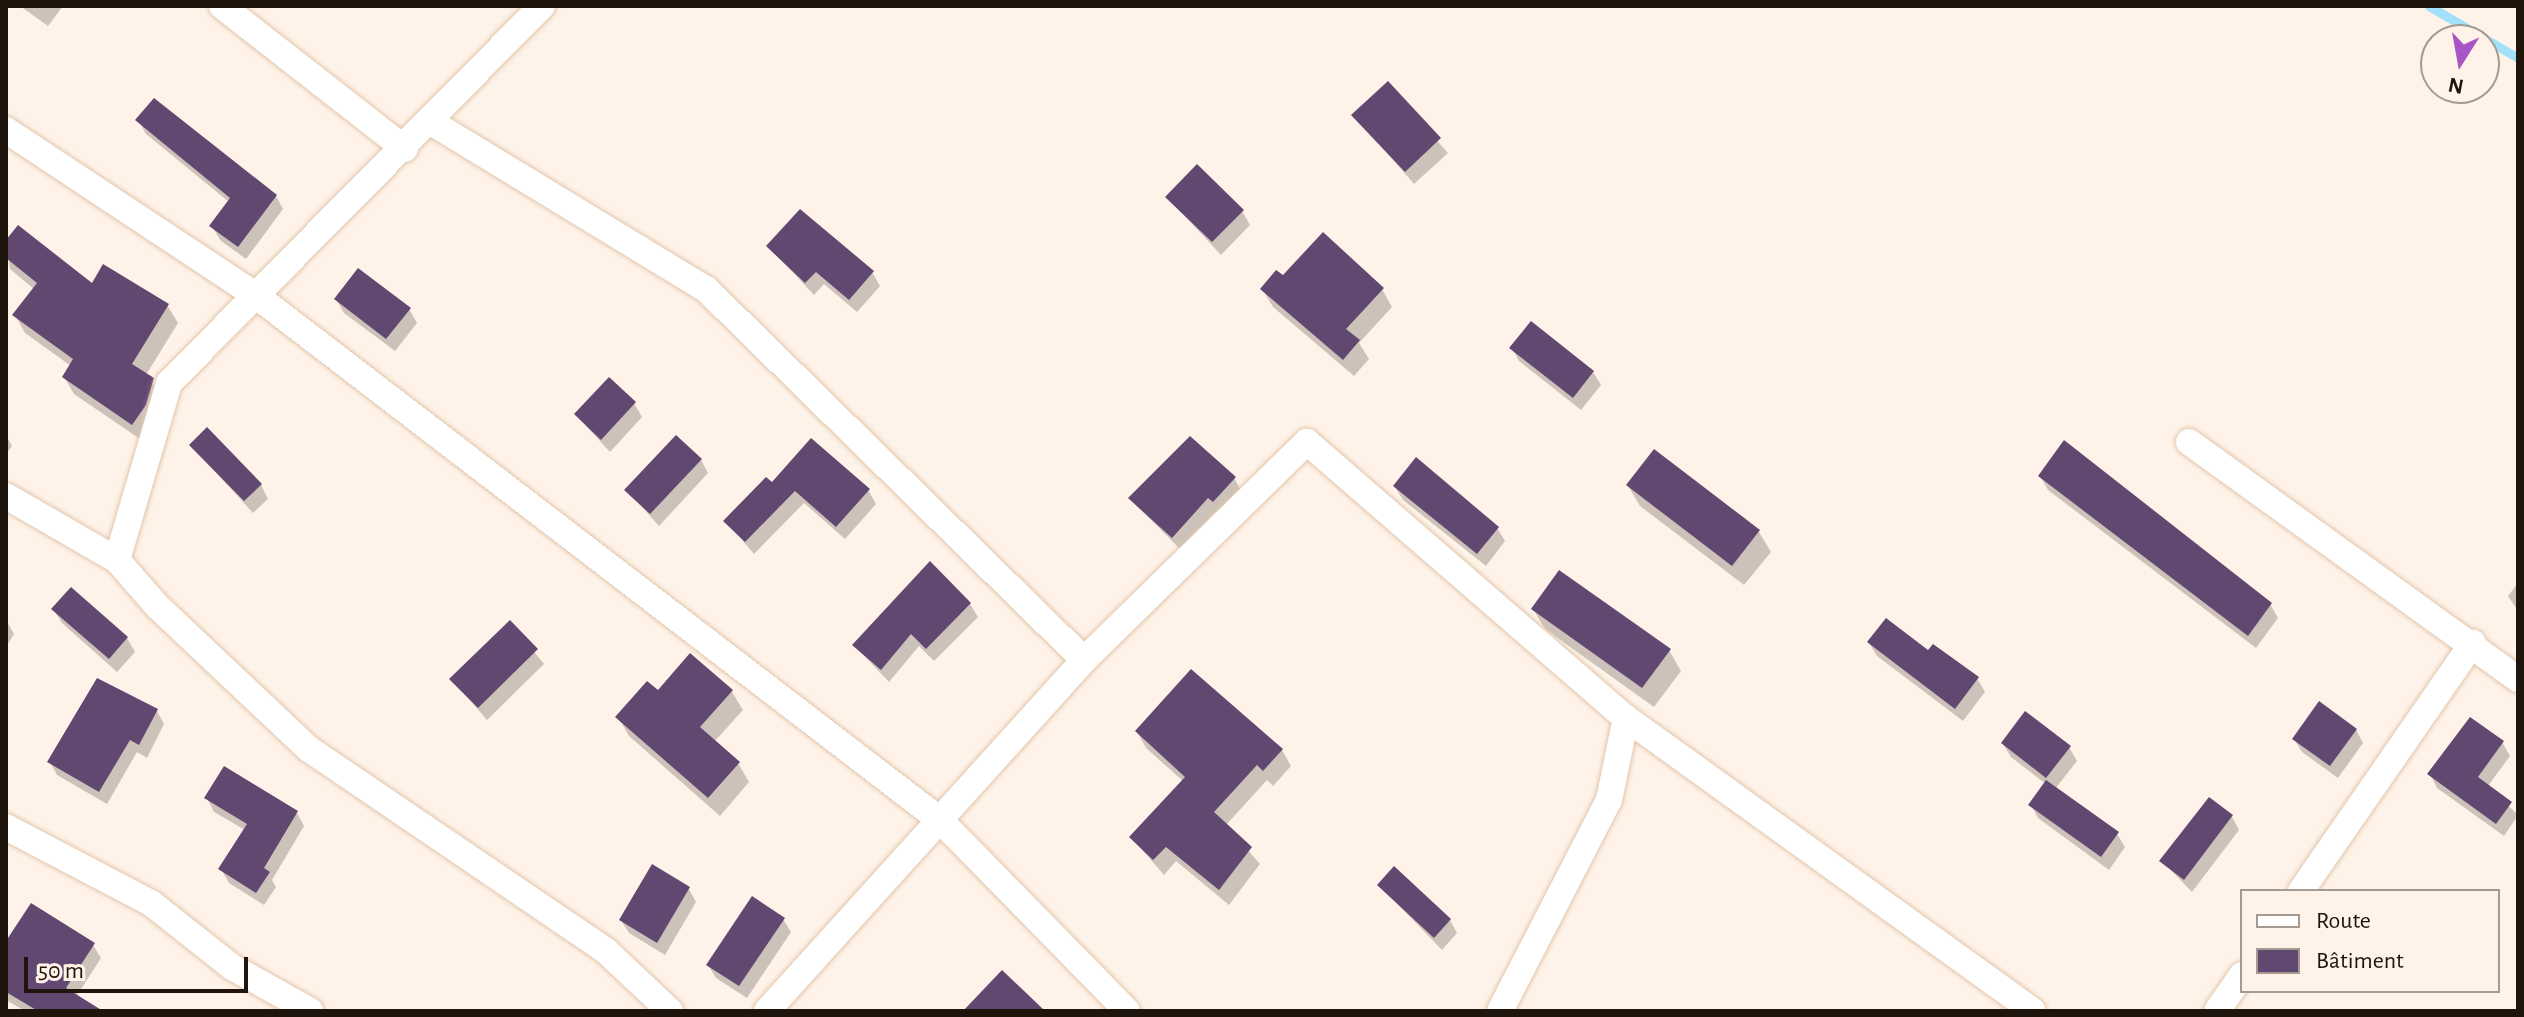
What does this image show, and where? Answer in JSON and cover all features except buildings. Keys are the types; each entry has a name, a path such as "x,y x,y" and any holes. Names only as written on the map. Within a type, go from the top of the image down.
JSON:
{"street":[{"path":"222,6 405,149"},
{"path":"117,560 169,383 254,294 405,149 542,6"},
{"path":"431,122 706,289 1084,660"},
{"path":"6,130 254,294 940,820 1127,1011"},
{"path":"767,1011 1084,660 1307,442 1626,718 2033,1011"},
{"path":"2189,442 2473,643 2518,679"},
{"path":"6,496 117,560 157,606 309,749 606,951 670,1011"},
{"path":"2302,889 2473,643"},
{"path":"1500,1011 1609,800 1626,718"},
{"path":"6,827 151,903 232,967 310,1011"},
{"path":"2217,1011 2240,978"}],"waterway":[{"path":"2429,6 2518,58"}]}
